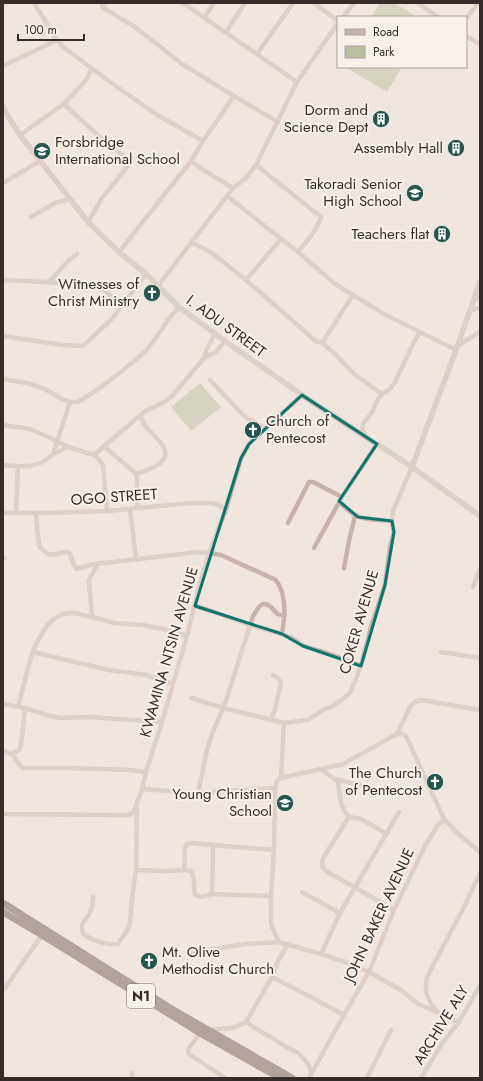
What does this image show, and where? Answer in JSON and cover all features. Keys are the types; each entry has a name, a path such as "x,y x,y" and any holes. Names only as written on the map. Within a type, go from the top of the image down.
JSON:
{"highway":[{"name":"N1","path":"3,903 119,976 292,1078"},
{"name":"N1","path":"3,912 200,1033 280,1078"}],"street":[{"path":"34,3 63,47 159,116 202,141"},
{"path":"98,3 135,27 182,64 278,122"},
{"path":"183,3 297,82"},
{"path":"204,18 214,3"},
{"path":"226,32 244,3"},
{"path":"257,54 293,3"},
{"path":"314,3 337,21"},
{"path":"344,16 354,3"},
{"path":"418,3 437,16"},
{"path":"467,18 478,3"},
{"path":"158,286 227,196 245,179 256,165 297,82 337,23"},
{"path":"467,37 480,44"},
{"path":"3,66 57,40"},
{"path":"20,135 64,104 86,80 92,68"},
{"path":"119,252 191,161 202,141 234,96"},
{"path":"64,104 104,141 131,162 102,198 88,222"},
{"name":"I. ADU STREET","path":"3,108 20,135 88,222 179,306 215,334 302,395 412,467 480,516"},
{"path":"3,183 40,161"},
{"path":"191,161 205,172 234,188"},
{"path":"256,165 321,217 312,234 298,252"},
{"path":"227,196 298,252 335,284 384,314 457,348 480,332"},
{"path":"31,217 55,203 70,199"},
{"path":"246,280 281,239"},
{"path":"191,242 212,254 246,280 317,342 321,342 335,354 354,374 382,394"},
{"path":"49,282 69,260 77,254"},
{"path":"3,336 63,345 84,345 111,320 146,274"},
{"path":"3,280 65,283 101,288 121,307"},
{"name":"COKER AVENUE","path":"191,698 284,724 308,720 340,701 351,691 361,666 371,627 385,585 390,547 394,532 392,521 393,511 412,467 480,282"},
{"path":"321,342 324,340 353,295"},
{"path":"475,295 480,302"},
{"path":"3,379 27,383 45,389 70,402 78,402 121,372 146,351 179,306"},
{"path":"470,310 480,308"},
{"path":"366,436 362,429 363,424 373,411 382,394 390,389 395,382 420,332"},
{"path":"94,455 144,412 166,401 173,395 204,358 207,348 215,334"},
{"path":"204,358 216,352 225,341"},
{"path":"210,380 244,416 264,428"},
{"name":"KWAMINA NTSIN AVENUE","path":"93,897 91,910 82,925 84,934 103,943 110,945 118,944 126,933 130,923 136,870 137,805 187,636 200,582 226,509 243,454 249,444 264,428 302,395"},
{"path":"53,454 70,402"},
{"path":"136,474 158,465 165,458 166,454 165,449 145,425 140,416"},
{"path":"3,426 30,429 68,447 94,455 99,459 102,465 107,511"},
{"path":"314,548 341,499 377,444"},
{"path":"104,446 136,474 136,508"},
{"path":"3,465 18,467 36,465 42,463 53,454 68,447"},
{"path":"16,514 18,467"},
{"path":"288,523 309,482 313,482 341,499 344,508 355,516 366,519 392,521"},
{"name":"OGO STREET","path":"3,513 36,514 107,511 191,503 216,504 226,509"},
{"path":"130,509 136,559"},
{"path":"36,514 39,546 48,554 52,555 69,552 76,569 100,563 199,552 221,555 276,580 284,601 285,615 282,634"},
{"path":"344,568 355,516"},
{"path":"92,618 89,580 97,565 100,563"},
{"path":"473,587 480,569"},
{"path":"198,793 207,750 226,701 253,616 262,604 266,604 271,607 276,613 285,615"},
{"path":"195,606 250,625 282,634 293,638 303,646 361,666"},
{"path":"18,707 32,653 47,625 58,616 65,613 78,613 92,618 142,625 187,636"},
{"path":"441,652 480,658"},
{"path":"32,653 109,670 146,675 173,684"},
{"path":"271,720 281,683 278,678 273,675"},
{"path":"397,734 412,704 417,701 421,700 480,710"},
{"path":"3,704 25,708 61,718 90,717 162,722"},
{"path":"12,754 19,750 21,745 25,708"},
{"path":"279,942 271,922 271,896 274,850 275,788 281,778 284,724"},
{"path":"281,778 343,764 397,734 402,734 406,736 444,819 457,833 480,852"},
{"path":"3,751 12,754 23,768 108,769 146,772"},
{"path":"321,769 335,779 339,784 341,803 349,817 361,819 387,834"},
{"path":"335,779 363,786"},
{"path":"142,789 198,793 275,788"},
{"path":"3,814 129,815 134,811 137,805"},
{"path":"321,954 340,913 399,812"},
{"path":"349,817 323,858 322,866 326,871 394,910"},
{"name":"JOHN BAKER AVENUE","path":"308,1078 369,972 394,910 425,846 438,825 444,819"},
{"path":"183,870 186,844 204,844 274,850"},
{"path":"212,894 213,845"},
{"path":"136,870 183,870 191,872 193,874 195,895 197,896 212,894 271,896"},
{"path":"441,1014 431,1004 427,996 425,982 480,873"},
{"path":"302,892 340,913"},
{"path":"3,991 42,935"},
{"path":"191,952 246,944 279,942 288,944 348,963 369,972 401,990 418,1004 459,1022"},
{"path":"210,1030 231,1028 246,1022 272,977 278,961 288,944"},
{"path":"272,977 344,1015"},
{"name":"ARCHIVE ALY","path":"421,1078 443,1042 459,1022 479,987"},
{"path":"246,1022 274,1038 286,1047 298,1052 306,1061 312,1072"},
{"path":"367,1078 391,1030"},
{"path":"200,1033 189,1048 189,1054 225,1078"}],"highlighted area":[{"path":"302,395 377,444 339,501 358,517 392,521 394,532 385,585 361,666 303,646 282,634 195,606 241,458 249,444"}],"green space":[{"path":"380,3 394,3 415,16 372,16"},
{"path":"347,68 401,68 387,92"},
{"path":"200,383 221,407 191,431 171,407"}],"place":[{"name":"Dorm and Science Dept","path":"381,119"},
{"name":"Assembly Hall","path":"456,148"},
{"name":"Forsbridge International School","path":"42,151"},
{"name":"Takoradi Senior High School","path":"415,193"},
{"name":"Teachers flat","path":"442,234"},
{"name":"Witnesses of Christ Ministry","path":"152,293"},
{"name":"Church of Pentecost","path":"253,430"},
{"name":"The Church of Pentecost","path":"435,782"},
{"name":"Young Christian School","path":"285,803"},
{"name":"Mt. Olive Methodist Church","path":"149,961"}]}
